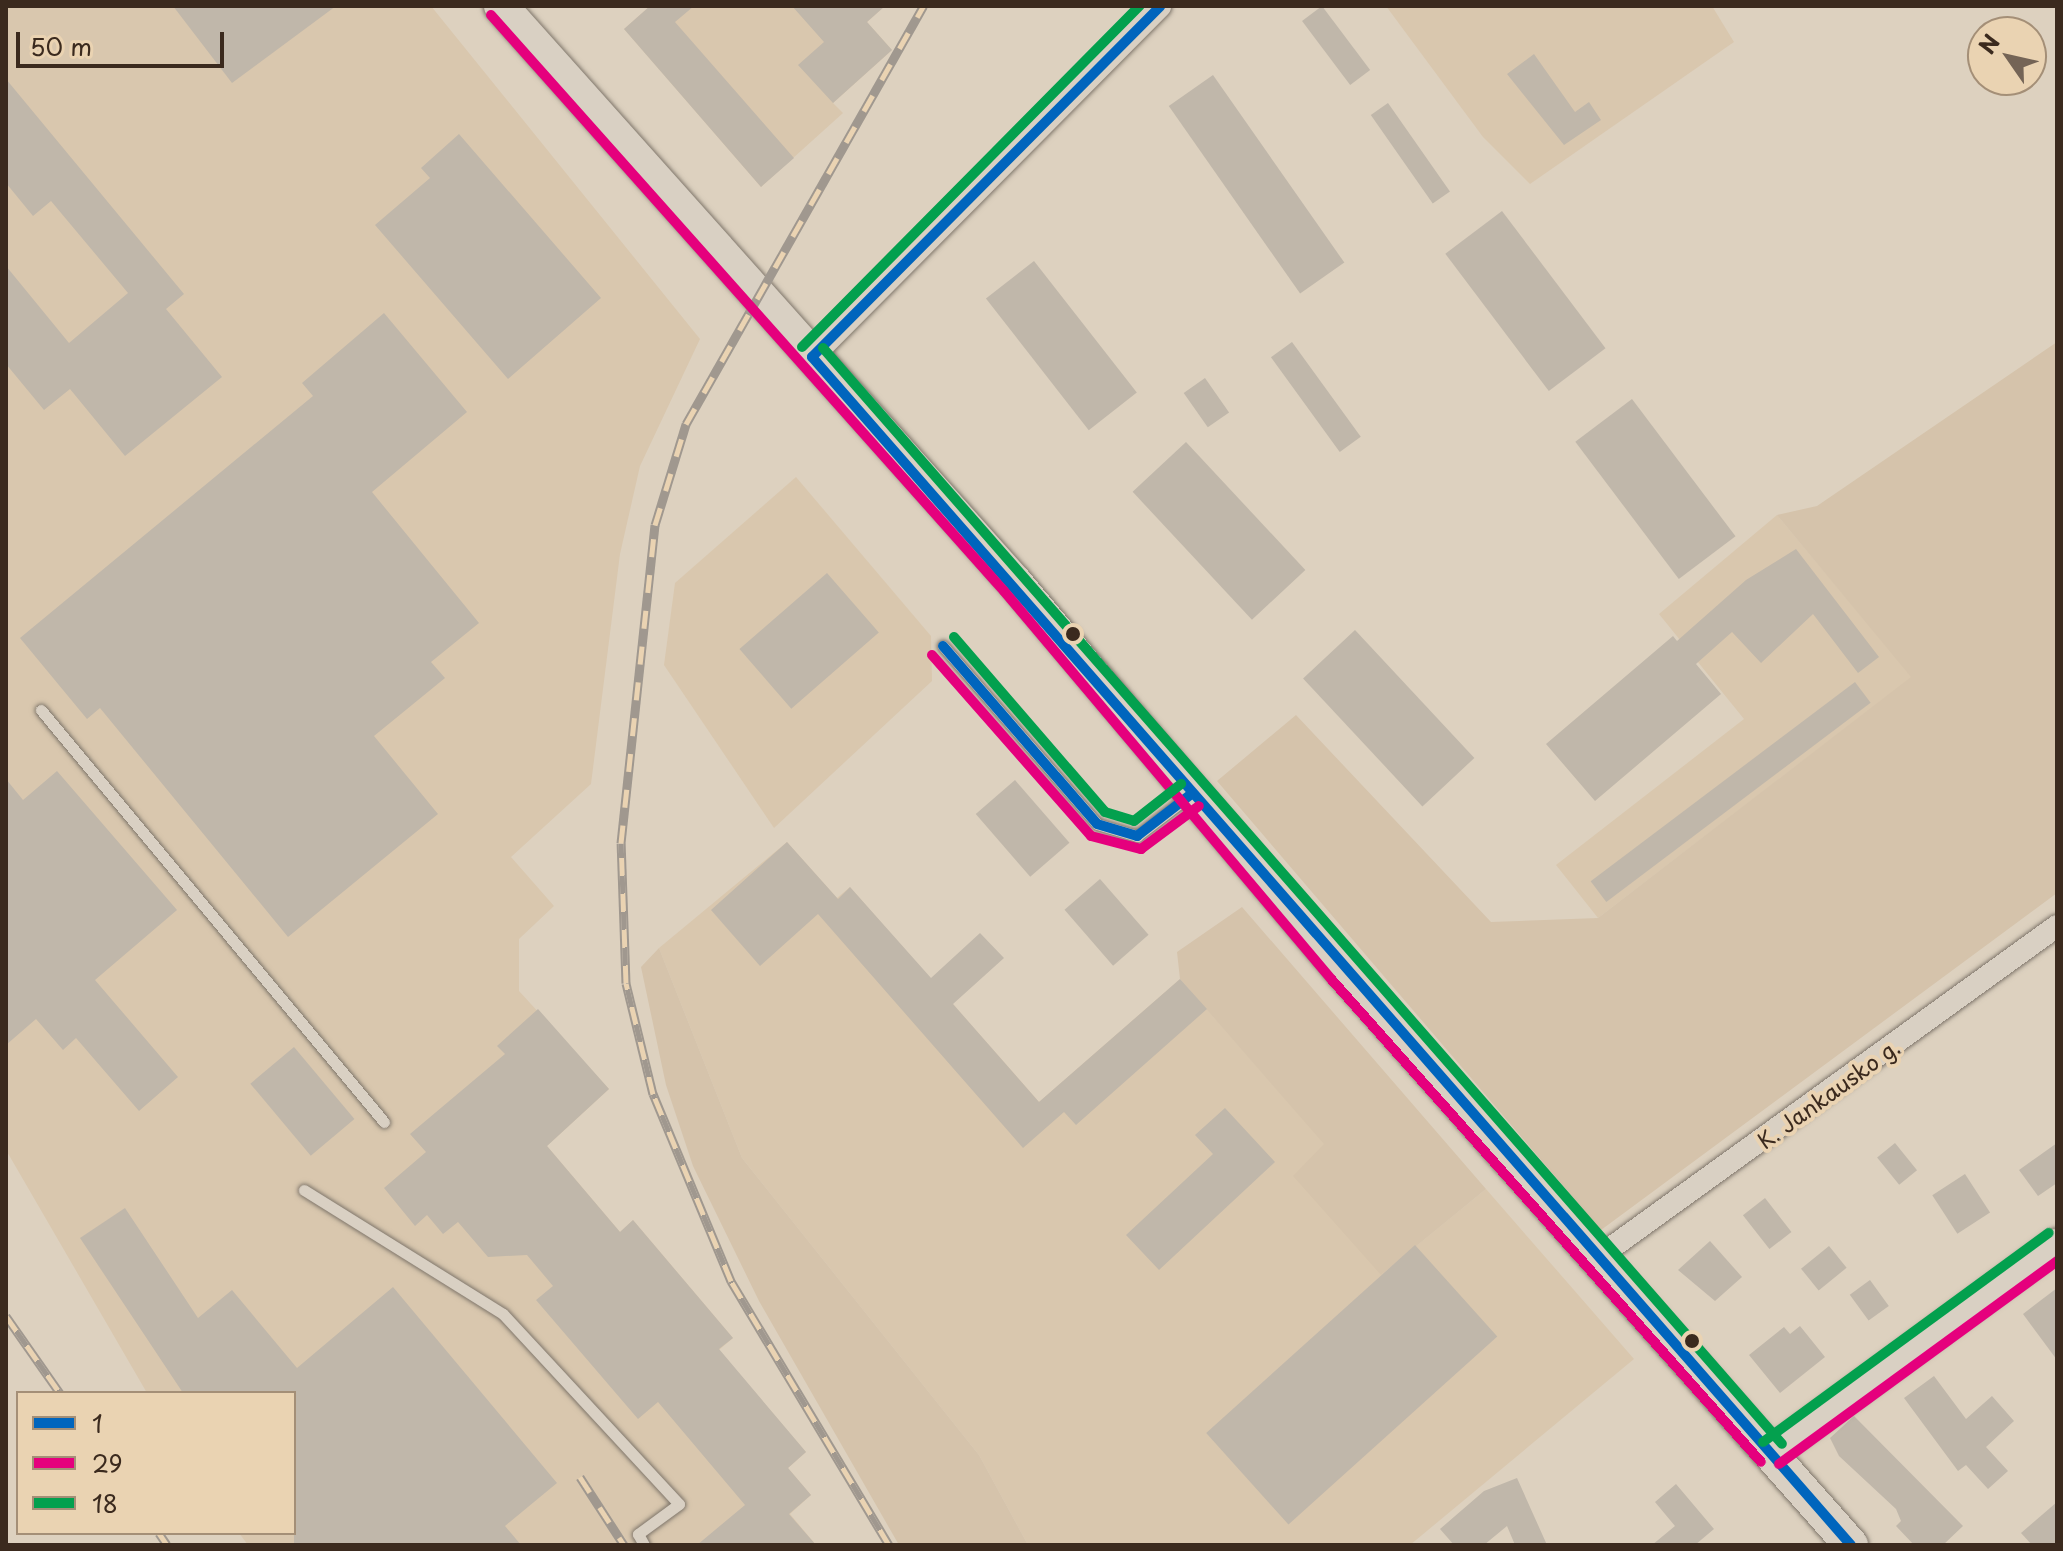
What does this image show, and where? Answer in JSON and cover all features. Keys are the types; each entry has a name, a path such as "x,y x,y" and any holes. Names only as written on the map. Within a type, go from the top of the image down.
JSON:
{"main road":[{"path":"501,6 1015,582 1190,795 1851,1545"},
{"path":"1771,1453 2057,1244"}],"street":[{"path":"812,357 1160,6"},
{"name":"K. Jankausko g.","path":"1597,1258 2057,926"}],"lane":[{"path":"943,646 1097,824 1137,836 1190,795"},
{"path":"41,710 384,1122"},
{"path":"304,1190 503,1314 679,1504 638,1534 644,1545"}],"shaded area":[{"path":"6,6 431,6 700,339 640,466 620,554 591,784 511,857 554,906 519,939 519,991 609,1089 547,1146 620,1232 633,1220 733,1338 719,1350 806,1452 788,1468 811,1495 790,1514 816,1545 248,1545 240,1535 296,1535 296,1391 146,1391 6,1150"},
{"path":"650,6 885,6 867,22 892,50 833,103 843,113 761,187 624,29"},
{"path":"1386,6 1712,6 1734,42 1530,184 1483,137"},
{"path":"2057,342 2057,893 1601,1230 1217,781 1296,715 1491,922 1598,918 1911,677 1777,515 1817,506"},
{"path":"796,477 931,636 932,681 774,828 664,665 675,583"},
{"path":"1777,515 1912,677 1598,918 1556,865 1744,719 1659,614"},
{"path":"787,842 837,898 850,887 1039,1102 1180,979 1325,1144 1382,1274 1486,1189 1634,1359 1410,1545 1028,1545 979,1455 742,1158 659,948"},
{"path":"1242,907 1486,1189 1381,1275 1293,1176 1324,1144 1180,979 1177,952"},
{"path":"659,948 742,1158 979,1455 1028,1545 899,1545 759,1301 693,1166 666,1085 641,967"}],"building":[{"path":"173,6 336,6 232,83"},
{"path":"650,6 694,6 675,22 794,158 761,187 624,29"},
{"path":"792,6 885,6 867,22 892,50 833,103 798,65 824,42"},
{"path":"1322,6 1370,70 1350,85 1302,21"},
{"path":"1534,54 1575,112 1589,102 1601,120 1564,145 1507,74"},
{"path":"1213,75 1344,263 1300,294 1169,106"},
{"path":"6,79 184,294 166,309 222,377 125,456 70,389 44,410 6,364 6,266 69,343 128,293 51,201 33,216 6,183"},
{"path":"1388,103 1450,191 1433,204 1371,115"},
{"path":"459,134 601,298 508,379 375,225 430,178 421,168"},
{"path":"1502,211 1606,348 1549,391 1445,254"},
{"path":"1034,261 1137,393 1089,430 986,299"},
{"path":"384,313 467,412 372,492 479,623 431,662 445,678 374,736 438,814 288,937 100,708 87,719 20,638 313,396 302,383"},
{"path":"1292,342 1361,437 1340,452 1271,357"},
{"path":"1205,378 1229,412 1208,427 1184,393"},
{"path":"1632,399 1736,536 1679,579 1575,442"},
{"path":"1186,442 1305,570 1252,620 1133,492"},
{"path":"1796,549 1879,657 1858,673 1813,614 1761,663 1732,632 1696,664 1721,694 1595,801 1546,744 1673,636 1677,641 1746,580"},
{"path":"827,573 879,633 791,709 739,649"},
{"path":"1355,630 1474,758 1422,806 1303,678"},
{"path":"1855,682 1871,703 1606,902 1591,881"},
{"path":"57,771 177,910 95,980 178,1077 139,1111 76,1038 63,1050 36,1019 6,1045 6,779 23,800"},
{"path":"1015,780 1069,843 1030,877 976,814"},
{"path":"787,842 838,899 850,887 931,978 980,933 1004,958 953,1004 1039,1102 1180,979 1207,1009 1076,1125 1064,1112 1023,1148 818,914 760,966 711,910"},
{"path":"1100,879 1149,935 1113,966 1065,910"},
{"path":"538,1009 609,1089 547,1146 620,1232 633,1220 733,1338 719,1349 806,1452 788,1468 811,1495 789,1514 816,1545 697,1545 745,1505 658,1402 638,1419 536,1300 553,1286 527,1255 488,1257 458,1222 443,1234 427,1215 415,1226 384,1188 426,1152 410,1134 505,1054 497,1046"},
{"path":"294,1047 354,1119 311,1156 250,1084"},
{"path":"1225,1108 1275,1162 1159,1270 1126,1235 1213,1154 1195,1135"},
{"path":"1895,1143 1917,1170 1899,1185 1877,1157"},
{"path":"2057,1143 2057,1183 2038,1196 2019,1170"},
{"path":"1965,1174 1990,1213 1957,1234 1932,1195"},
{"path":"1765,1198 1791,1232 1769,1249 1743,1215"},
{"path":"125,1208 198,1318 232,1290 297,1368 393,1287 557,1483 505,1526 521,1545 294,1545 296,1391 182,1391 80,1238"},
{"path":"1710,1241 1742,1277 1715,1301 1678,1270"},
{"path":"1415,1245 1497,1336 1288,1524 1206,1433"},
{"path":"1829,1246 1847,1268 1819,1290 1801,1269"},
{"path":"1870,1280 1889,1306 1869,1321 1850,1295"},
{"path":"2057,1288 2057,1360 2023,1314"},
{"path":"1800,1326 1825,1357 1780,1393 1749,1355 1784,1327 1790,1334"},
{"path":"1934,1376 1966,1419 1992,1396 2014,1421 1986,1447 2008,1471 1988,1489 1966,1465 1958,1471 1904,1398"},
{"path":"1854,1416 1963,1526 1943,1545 1914,1545 1896,1526 1901,1521 1896,1509 1839,1456 1830,1438"},
{"path":"1517,1478 1547,1545 1515,1545 1507,1526 1484,1545 1454,1545 1440,1529 1484,1491"},
{"path":"1676,1484 1714,1529 1695,1545 1652,1545 1675,1526 1655,1502"},
{"path":"2057,1502 2057,1545 2032,1545 2021,1533"}],"railway":[{"path":"889,1545 731,1281 653,1094 626,983 621,843 655,525 686,424 923,6"},
{"path":"6,1316 59,1391"},
{"path":"580,1477 624,1545"},
{"path":"160,1535 167,1545"}],"transit line":[{"name":"18","path":"802,347 1140,6"},
{"name":"1","path":"812,357 1160,6"},
{"name":"29","path":"491,15 1004,591 1332,980 1761,1462"},
{"name":"18","path":"823,348 1782,1444"},
{"name":"1","path":"812,357 1851,1545"},
{"name":"18","path":"954,637 1105,812 1134,821 1181,784"},
{"name":"1","path":"943,646 1097,824 1137,836 1190,795"},
{"name":"29","path":"932,655 1091,836 1141,849 1199,806"},
{"name":"18","path":"1763,1442 2049,1233"},
{"name":"29","path":"1779,1464 2057,1261"}]}
